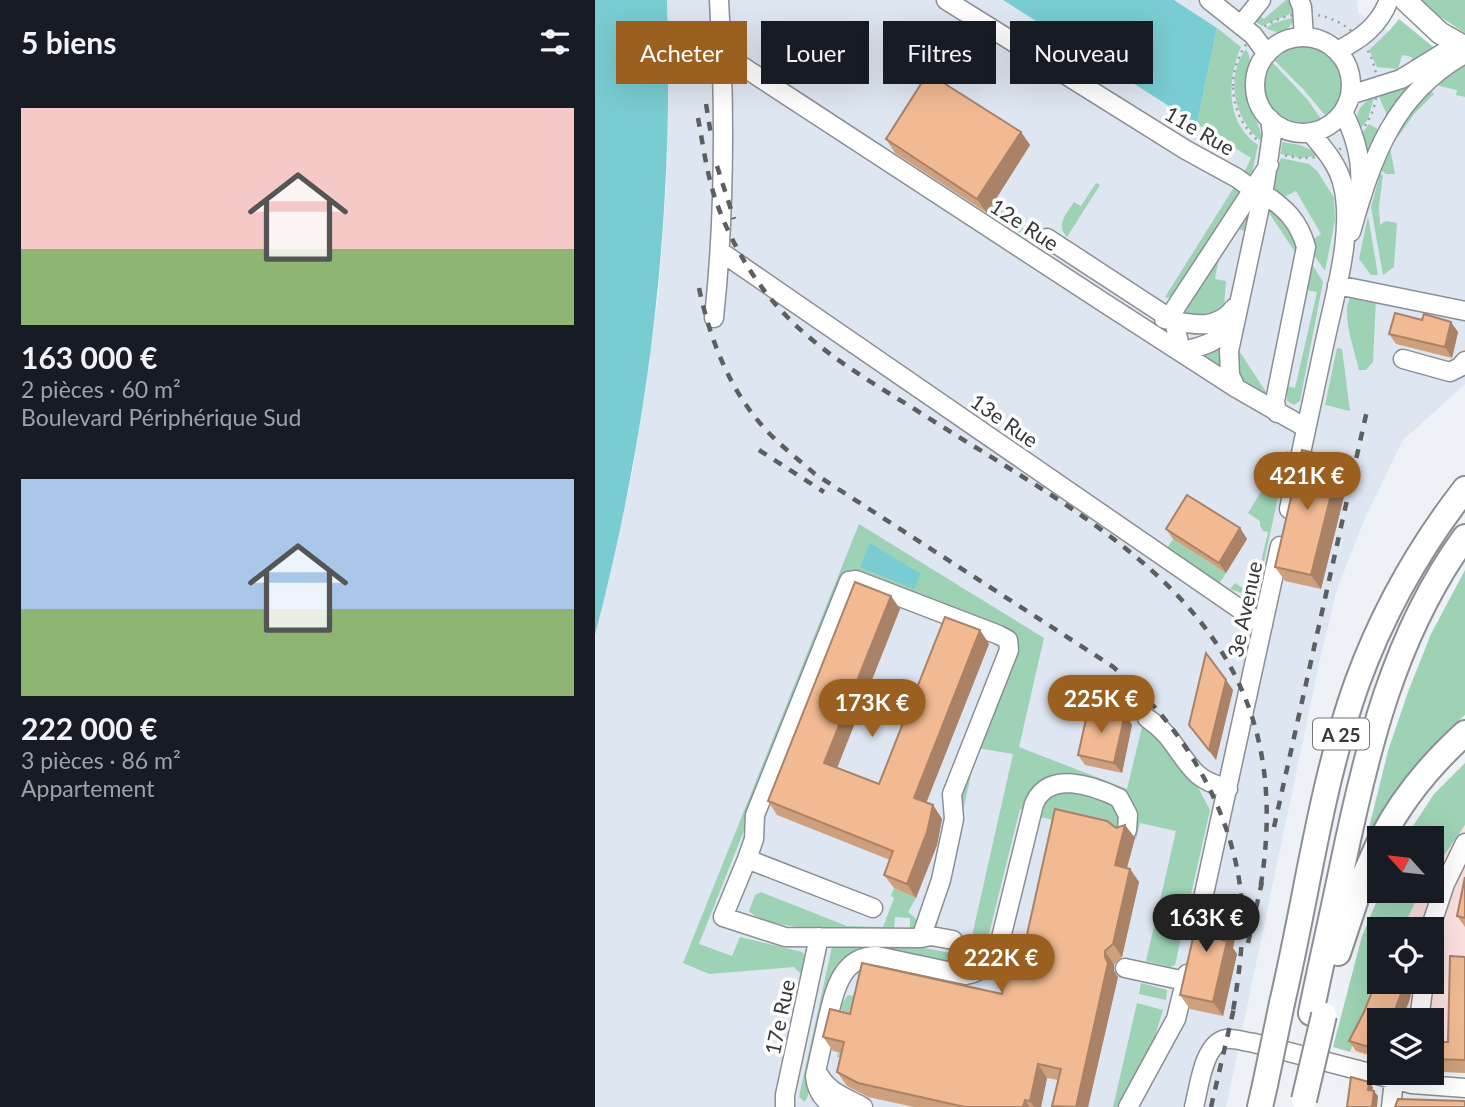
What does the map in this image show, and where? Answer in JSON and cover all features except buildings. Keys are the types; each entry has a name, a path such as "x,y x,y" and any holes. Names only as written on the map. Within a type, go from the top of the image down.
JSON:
{"highway":[{"path":"1437,525 1465,480"},
{"name":"A 25","path":"1263,1096 1321,815 1347,714 1391,604 1437,525 1465,489"},
{"name":"A 25","path":"1298,1103 1353,816 1382,707 1413,625 1465,537"},
{"path":"1389,826 1411,790 1465,733"},
{"path":"1317,1014 1367,870"}],"main road":[{"path":"1405,0 1429,24 1463,48"}],"street":[{"path":"719,0 720,21"},
{"name":"11e Rue","path":"946,0 1187,150 1282,205 1293,217 1306,247 1275,401 1277,412"},
{"path":"1209,0 1247,30 1267,54"},
{"path":"1247,30 1261,0"},
{"path":"1337,51 1361,39 1383,15 1389,0"},
{"path":"1301,7 1304,37"},
{"path":"1353,225 1360,176 1347,103 1351,79 1346,64 1337,51 1324,42 1304,37 1278,44 1267,54 1256,80 1256,94 1261,107 1270,119 1282,128 1311,132 1334,122 1347,103 1463,48"},
{"path":"1463,48 1411,96 1387,129 1377,151 1338,280 1465,311"},
{"name":"12e Rue","path":"747,69 1236,388 1306,428"},
{"path":"714,318 721,252 722,84"},
{"path":"1236,388 1229,365 1234,322 1258,191 1270,158 1270,119"},
{"name":"3e Avenue","path":"1128,1107 1176,1019 1338,280 1346,206 1343,184 1338,169 1311,132"},
{"path":"1234,322 1219,339 1209,345 1181,351 1174,310 1178,300 1258,191"},
{"path":"1047,238 1174,321"},
{"name":"13e Rue","path":"721,252 1263,625"},
{"path":"1106,304 1127,312 1202,325 1220,323 1229,316 1240,299"},
{"path":"1403,359 1450,372 1465,361"},
{"path":"856,580 999,635 1010,644 952,794 954,819 941,880 921,939 785,937 723,917 747,859 754,839 755,815 849,581 856,580"},
{"path":"1147,718 1163,729 1195,772 1211,783 1228,789"},
{"path":"834,1107 820,1094 816,1085 817,1065 835,988 841,976 858,959 877,956 966,975 986,967 1000,942 1034,804 1042,790 1060,783 1072,783 1119,798 1128,815 1127,830"},
{"path":"1434,917 1445,884 1465,844"},
{"path":"747,859 873,908"},
{"name":"17e Rue","path":"785,1107 785,1095 819,937"},
{"path":"1125,968 1185,981"},
{"path":"1195,1107 1209,1053 1217,1042 1227,1039 1254,1043 1367,1073"},
{"path":"817,1065 819,1077 824,1084 863,1107"},
{"path":"1444,1084 1465,1088"},
{"path":"1391,1107 1393,1085"}],"path":[{"path":"1301,7 1336,20 1361,39 1374,62 1378,88 1373,113 1354,139 1329,155 1305,160 1270,158 1248,131 1235,104 1233,82 1247,30 1262,28 1301,7"}],"shaded area":[{"path":"667,0 1003,0 1036,21 1010,21 1010,84 1134,84 1197,124 1217,28 1174,0 1357,0 1358,13 1465,77 1465,384 1403,440 1365,518 1337,589 1226,1107 595,1107 595,635 632,475 658,298 666,192 669,84 747,84 747,21 668,21"},
{"path":"1465,825 1465,1073 1444,1071 1444,1008 1367,1008 1372,994 1444,994 1444,917 1408,917 1415,903 1444,903 1444,856"},
{"path":"1367,1008 1367,1056 1350,1052"}],"green space":[{"path":"1286,0 1291,0 1292,13 1262,26 1255,21 1256,14 1264,19"},
{"path":"1420,0 1465,0 1465,33 1439,16"},
{"path":"1295,17 1283,31 1275,32 1266,28 1274,23"},
{"path":"1399,19 1437,50 1410,70 1412,57 1402,55 1398,69 1377,67 1369,50"},
{"path":"1217,28 1241,47 1233,73 1232,100 1239,125 1258,145 1252,173 1248,177 1243,175 1251,158 1197,124"},
{"path":"1300,46 1327,54 1337,62 1343,72 1346,84 1344,96 1339,108 1329,120 1274,60 1289,49"},
{"path":"1246,49 1250,65 1247,93 1262,142 1245,122 1236,98 1235,73"},
{"path":"1272,62 1307,99 1324,123 1309,127 1295,126 1283,122 1273,114 1264,90 1265,76"},
{"path":"1465,63 1465,97 1456,95 1457,90 1439,86 1441,78"},
{"path":"1412,85 1388,118 1379,96"},
{"path":"1430,90 1434,94 1414,114 1398,137 1395,135 1414,104"},
{"path":"1374,97 1368,119 1357,133 1358,112"},
{"path":"1369,124 1381,131 1367,167 1359,137"},
{"path":"1282,142 1300,145 1322,155 1301,158 1281,154"},
{"path":"1389,143 1395,174 1386,174 1380,169"},
{"path":"1281,158 1309,164 1318,172 1334,198 1335,220 1325,271 1314,255 1315,247 1311,241 1321,234 1296,191 1282,198 1275,197 1271,186"},
{"path":"1380,174 1383,175 1380,225 1386,221 1397,223 1394,267 1383,275 1371,207"},
{"path":"1238,181 1244,185 1174,295 1165,297"},
{"path":"1096,183 1100,185 1067,237 1062,228 1066,215 1074,202 1081,206"},
{"path":"1249,199 1252,202 1244,231 1234,227 1218,265 1215,279 1226,281 1224,307 1206,318 1186,314 1182,306 1183,300"},
{"path":"995,201 1011,211 1014,222 1150,308 1140,309 988,211"},
{"path":"1271,212 1295,238 1299,258 1269,213"},
{"path":"1368,216 1378,275 1371,275 1359,259"},
{"path":"1312,264 1323,282 1300,401 1294,405 1287,401 1287,386 1295,388 1317,292 1306,290"},
{"path":"1352,295 1376,298 1373,362 1366,370 1359,370 1349,331 1347,310"},
{"path":"1225,340 1222,370 1196,352"},
{"path":"1236,346 1268,395 1266,397 1241,378"},
{"path":"1337,348 1342,349 1350,411 1325,405"},
{"path":"1286,451 1259,585 1244,594 1230,589 1235,583 1244,589 1260,566 1268,532 1263,531 1260,521 1248,513"},
{"path":"859,524 1044,638 1019,747 1127,789 1142,727 1164,742 1173,752 1190,774 1210,810 1175,965 1170,967 1146,961 1176,831 1140,823 1136,839 1131,838 1134,817 1077,777 1025,810 1020,809 988,938 975,956 955,964 866,948 850,955 830,976 808,1070 808,1095 805,1102 799,1097 833,942 898,943 950,953 972,936 1013,754 977,748 937,927 948,931 935,931 960,813 957,798 1017,643 842,583 699,944 732,956 740,937 802,952 805,955 801,974 794,967 709,974 683,963"},
{"path":"1173,539 1226,573 1219,584 1166,550"},
{"path":"1465,570 1465,715 1410,773 1375,826 1369,826 1388,751 1431,634"},
{"path":"1465,763 1465,825 1444,856 1444,826 1413,826 1434,794"},
{"path":"1056,790 1103,796 1119,809 1120,835 1036,816 1039,806"},
{"path":"894,888 916,898 908,912 921,923 918,931 910,930 910,918 895,917 894,930 817,928 775,923 759,918 749,911 755,895 761,892 847,926 883,927 894,898 891,896"},
{"path":"1376,903 1415,903 1408,917 1370,917"},
{"path":"1367,924 1367,994 1372,994 1350,1052 1333,1047"},
{"path":"1141,983 1167,990 1166,1000 1139,994"},
{"path":"848,995 866,999 853,1060 837,1057 847,1017 841,1009"},
{"path":"1137,1003 1163,1010 1153,1043 1118,1107 1113,1107"}],"water":[{"path":"595,0 667,0 667,21 616,21 616,84 668,84 666,162 662,241 644,399 614,556 595,635"},
{"path":"1003,0 1174,0 1217,28 1197,124 1134,84 1153,84 1153,21 1036,21"},
{"path":"870,543 921,574 914,589 860,567"}],"railway":[{"path":"706,104 711,135"},
{"path":"698,118 710,181 727,229 758,283 792,322 860,375 1057,499 1121,545 1177,595 1222,652 1253,719 1266,797 1260,890"},
{"path":"717,166 734,219"},
{"path":"699,288 709,327 732,382 753,415 778,442 815,474 1112,666 1137,688 1180,739 1214,798 1235,861 1241,894 1242,940 1232,1017"},
{"path":"1274,827 1368,406"},
{"path":"759,450 824,492"},
{"path":"1248,943 1262,882"},
{"path":"1211,1107 1234,1008"}]}
